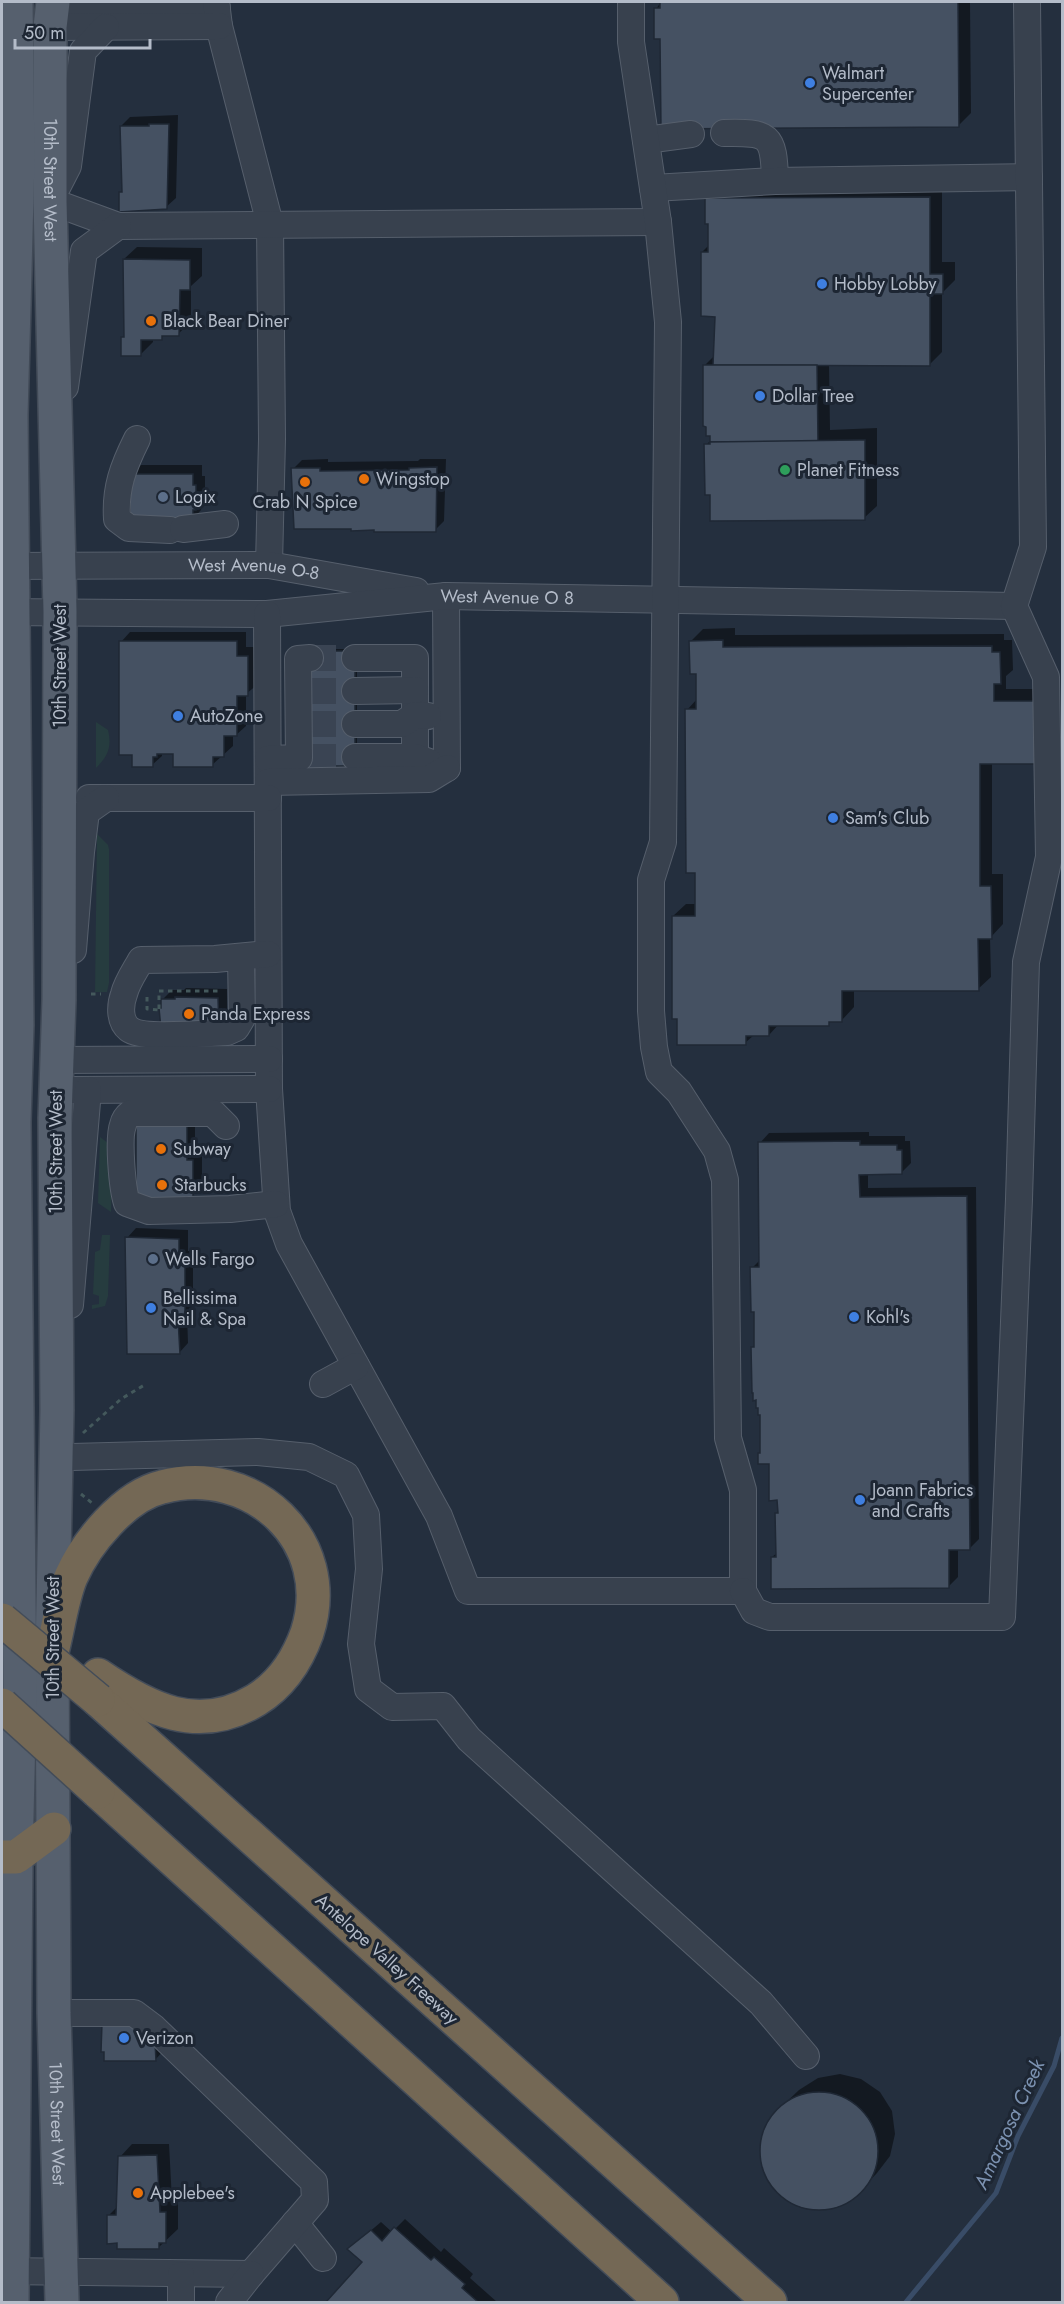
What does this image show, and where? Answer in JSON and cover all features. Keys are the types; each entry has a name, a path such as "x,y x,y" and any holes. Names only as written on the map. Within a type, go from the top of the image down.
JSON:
{"highway":[{"path":"2,1610 33,1621 98,1687 130,1696 159,1710 187,1716 216,1716 244,1707 266,1694 285,1676 300,1654 312,1610 309,1567 300,1544 285,1521 260,1500 238,1489 212,1483 188,1482 160,1487 133,1500 108,1522 83,1556 70,1578 52,1652"},
{"name":"Antelope Valley Freeway","path":"2,1620 98,1687 770,2302"},
{"path":"2,1705 662,2302"},
{"path":"9,1857 54,1829"}],"main road":[{"name":"10th Street West","path":"12,2302 7,2271 9,1857 20,1692 16,1014 7,566 11,415 8,264 18,160 16,2"},
{"name":"10th Street West","path":"49,8 50,201 60,612 59,1000 67,1080 52,1652 54,2013 62,2287"},
{"path":"15,1072 67,1080"}],"street":[{"path":"631,2 631,42 658,222 668,322 663,842 651,880 651,1011 659,1072 679,1092 717,1151 725,1180 728,1438 743,1490 743,1591 754,1611 770,1617 1002,1617 1026,962 1049,857 1046,677 1014,606 1033,547 1027,2"},
{"path":"49,8 217,12"},
{"path":"49,8 106,27 217,12"},
{"path":"217,12 270,224 272,439 269,565"},
{"path":"106,27 83,51 68,166 50,201 118,226 658,222"},
{"path":"724,134 756,133 768,140 775,154 775,180"},
{"path":"646,140 691,134"},
{"path":"653,188 775,180 1029,177"},
{"path":"56,448 84,251 118,226"},
{"path":"137,439 125,464 116,497 117,519 129,528 177,530 225,524"},
{"name":"West Avenue O-8","path":"59,566 269,565 446,596"},
{"path":"7,566 59,566"},
{"path":"446,596 447,768"},
{"name":"West Avenue O 8","path":"7,613 267,614 446,596 1014,606"},
{"path":"267,614 269,1089 276,1204 290,1244 439,1516 468,1591 743,1591"},
{"path":"268,779 304,758 304,691 298,658 310,658"},
{"path":"355,658 415,658 415,757"},
{"path":"355,691 415,703 447,716"},
{"path":"355,724 402,723 415,703"},
{"path":"355,757 415,757 447,768"},
{"path":"59,799 106,798 268,779 429,779 447,768"},
{"path":"59,1000 73,950 86,812 106,798"},
{"path":"241,957 242,1018 236,1028 227,1032 145,1035 130,1030 123,1023 121,1011 124,994 141,960 268,954"},
{"path":"67,1080 269,1059"},
{"path":"67,1080 269,1089"},
{"path":"226,1126 213,1113 131,1113 122,1126 122,1189 126,1203 149,1211 230,1209 276,1204"},
{"path":"323,1384 356,1366"},
{"path":"76,1446 258,1452 309,1457 346,1475 366,1515 369,1569 361,1644 368,1689 392,1707 443,1707 468,1739 761,2003 806,2056"},
{"path":"54,2013 134,2013 153,2028 314,2182 315,2200 229,2302"},
{"path":"295,2223 323,2258"},
{"path":"7,2271 62,2287 181,2275 251,2274"},
{"path":"181,2275 182,2302"}],"path":[{"path":"159,1018 159,991 224,991"},
{"path":"147,994 147,1009 159,1009"},
{"path":"76,1446 121,1399 146,1384"}],"green space":[{"path":"96,722 108,730 110,741 104,759 96,768"},
{"path":"97,834 109,849 109,983 107,992 95,992"},
{"path":"100,1137 108,1143 113,1153 111,1212 98,1203"},
{"path":"102,1235 110,1235 108,1296 105,1306 92,1309 92,1305 99,1304 99,1296 93,1294 95,1252 100,1250"}],"building":[{"name":"Walmart Supercenter","path":"660,2 958,2 959,127 661,129 660,39 654,39 654,8 660,8"},
{"path":"149,124 169,124 167,209 119,212 119,192 122,192 120,126 149,126"},
{"name":"Hobby Lobby","path":"930,197 930,274 943,274 943,294 930,294 930,366 713,365 715,317 701,316 701,252 708,252 705,198"},
{"name":"Black Bear Diner","path":"123,259 190,260 190,290 180,290 179,336 162,336 162,340 141,340 141,356 121,356 121,337 124,337"},
{"name":"Dollar Tree","path":"703,365 817,365 818,442 710,442 710,436 706,436 706,427 703,426"},
{"name":"Planet Fitness","path":"865,440 865,520 710,521 710,495 705,495 704,444 710,444 710,442"},
{"path":"437,467 436,532 294,529 291,468 320,468 320,471 409,470 409,468"},
{"name":"Logix","path":"130,474 193,474 193,485 196,485 196,510 193,510 193,521 130,521"},
{"name":"Sam's Club","path":"723,640 723,647 992,646 992,652 1000,652 1001,684 994,684 994,701 1039,701 1039,764 980,764 980,886 991,886 992,939 978,939 979,991 842,991 842,1022 829,1022 829,1026 769,1026 769,1036 746,1036 746,1045 677,1045 677,1019 672,1019 672,916 695,916 695,873 686,873 685,709 696,709 696,674 690,674 689,641"},
{"name":"AutoZone","path":"119,641 237,641 237,656 248,656 248,696 237,696 237,736 224,736 224,757 213,757 213,767 173,767 173,754 157,754 157,757 153,757 153,767 132,767 132,755 119,755"},
{"path":"310,651 355,651 355,766 310,766"},
{"name":"Panda Express","path":"175,997 218,998 219,1029 161,1029 159,1008 161,1008 161,999 175,999"},
{"path":"136,1117 187,1117 187,1160 193,1160 193,1197 186,1197 186,1200 136,1202"},
{"path":"860,1141 860,1145 897,1145 897,1150 902,1150 902,1174 859,1175 860,1197 967,1196 970,1550 949,1550 949,1588 771,1589 771,1557 776,1557 777,1500 769,1501 769,1464 758,1464 760,1415 758,1415 756,1400 753,1401 752,1393 751,1347 754,1347 754,1312 751,1312 750,1267 759,1267 758,1142"},
{"path":"125,1237 179,1239 179,1259 185,1259 185,1318 178,1318 180,1354 127,1354"},
{"name":"Verizon","path":"102,2023 134,2024 155,2042 156,2061 104,2061 104,2052 101,2052"},
{"path":"819,2092 841,2097 861,2109 873,2129 878,2151 873,2173 861,2193 841,2205 819,2210 797,2205 777,2193 765,2173 760,2151 765,2129 777,2109 797,2097"},
{"name":"Applebee's","path":"157,2155 160,2212 166,2212 166,2243 159,2243 159,2249 117,2249 117,2243 107,2244 107,2215 116,2215 118,2156"},
{"path":"394,2227 431,2260 434,2257 465,2284 462,2288 478,2302 326,2302 362,2262 347,2249 371,2230 382,2241"}],"waterway":[{"name":"Amargosa Creek","path":"906,2302 996,2193 1018,2136 1054,2066 1062,2038"}],"tunnel":[{"path":"310,658 355,658"},
{"path":"310,691 355,691"},
{"path":"310,724 355,724"},
{"path":"310,757 355,757"}],"place":[{"name":"Walmart Supercenter","path":"810,83"},
{"name":"Hobby Lobby","path":"822,284"},
{"name":"Black Bear Diner","path":"151,321"},
{"name":"Dollar Tree","path":"760,396"},
{"name":"Planet Fitness","path":"785,470"},
{"name":"Wingstop","path":"364,479"},
{"name":"Crab N Spice","path":"305,482"},
{"name":"Logix","path":"163,497"},
{"name":"AutoZone","path":"178,716"},
{"name":"Sam's Club","path":"833,818"},
{"name":"Panda Express","path":"189,1014"},
{"name":"Subway","path":"161,1149"},
{"name":"Starbucks","path":"162,1185"},
{"name":"Wells Fargo","path":"153,1259"},
{"name":"Bellissima Nail & Spa","path":"151,1308"},
{"name":"Kohl's","path":"854,1317"},
{"name":"Joann Fabrics and Crafts","path":"860,1500"},
{"name":"Verizon","path":"124,2038"},
{"name":"Applebee's","path":"138,2193"}]}
